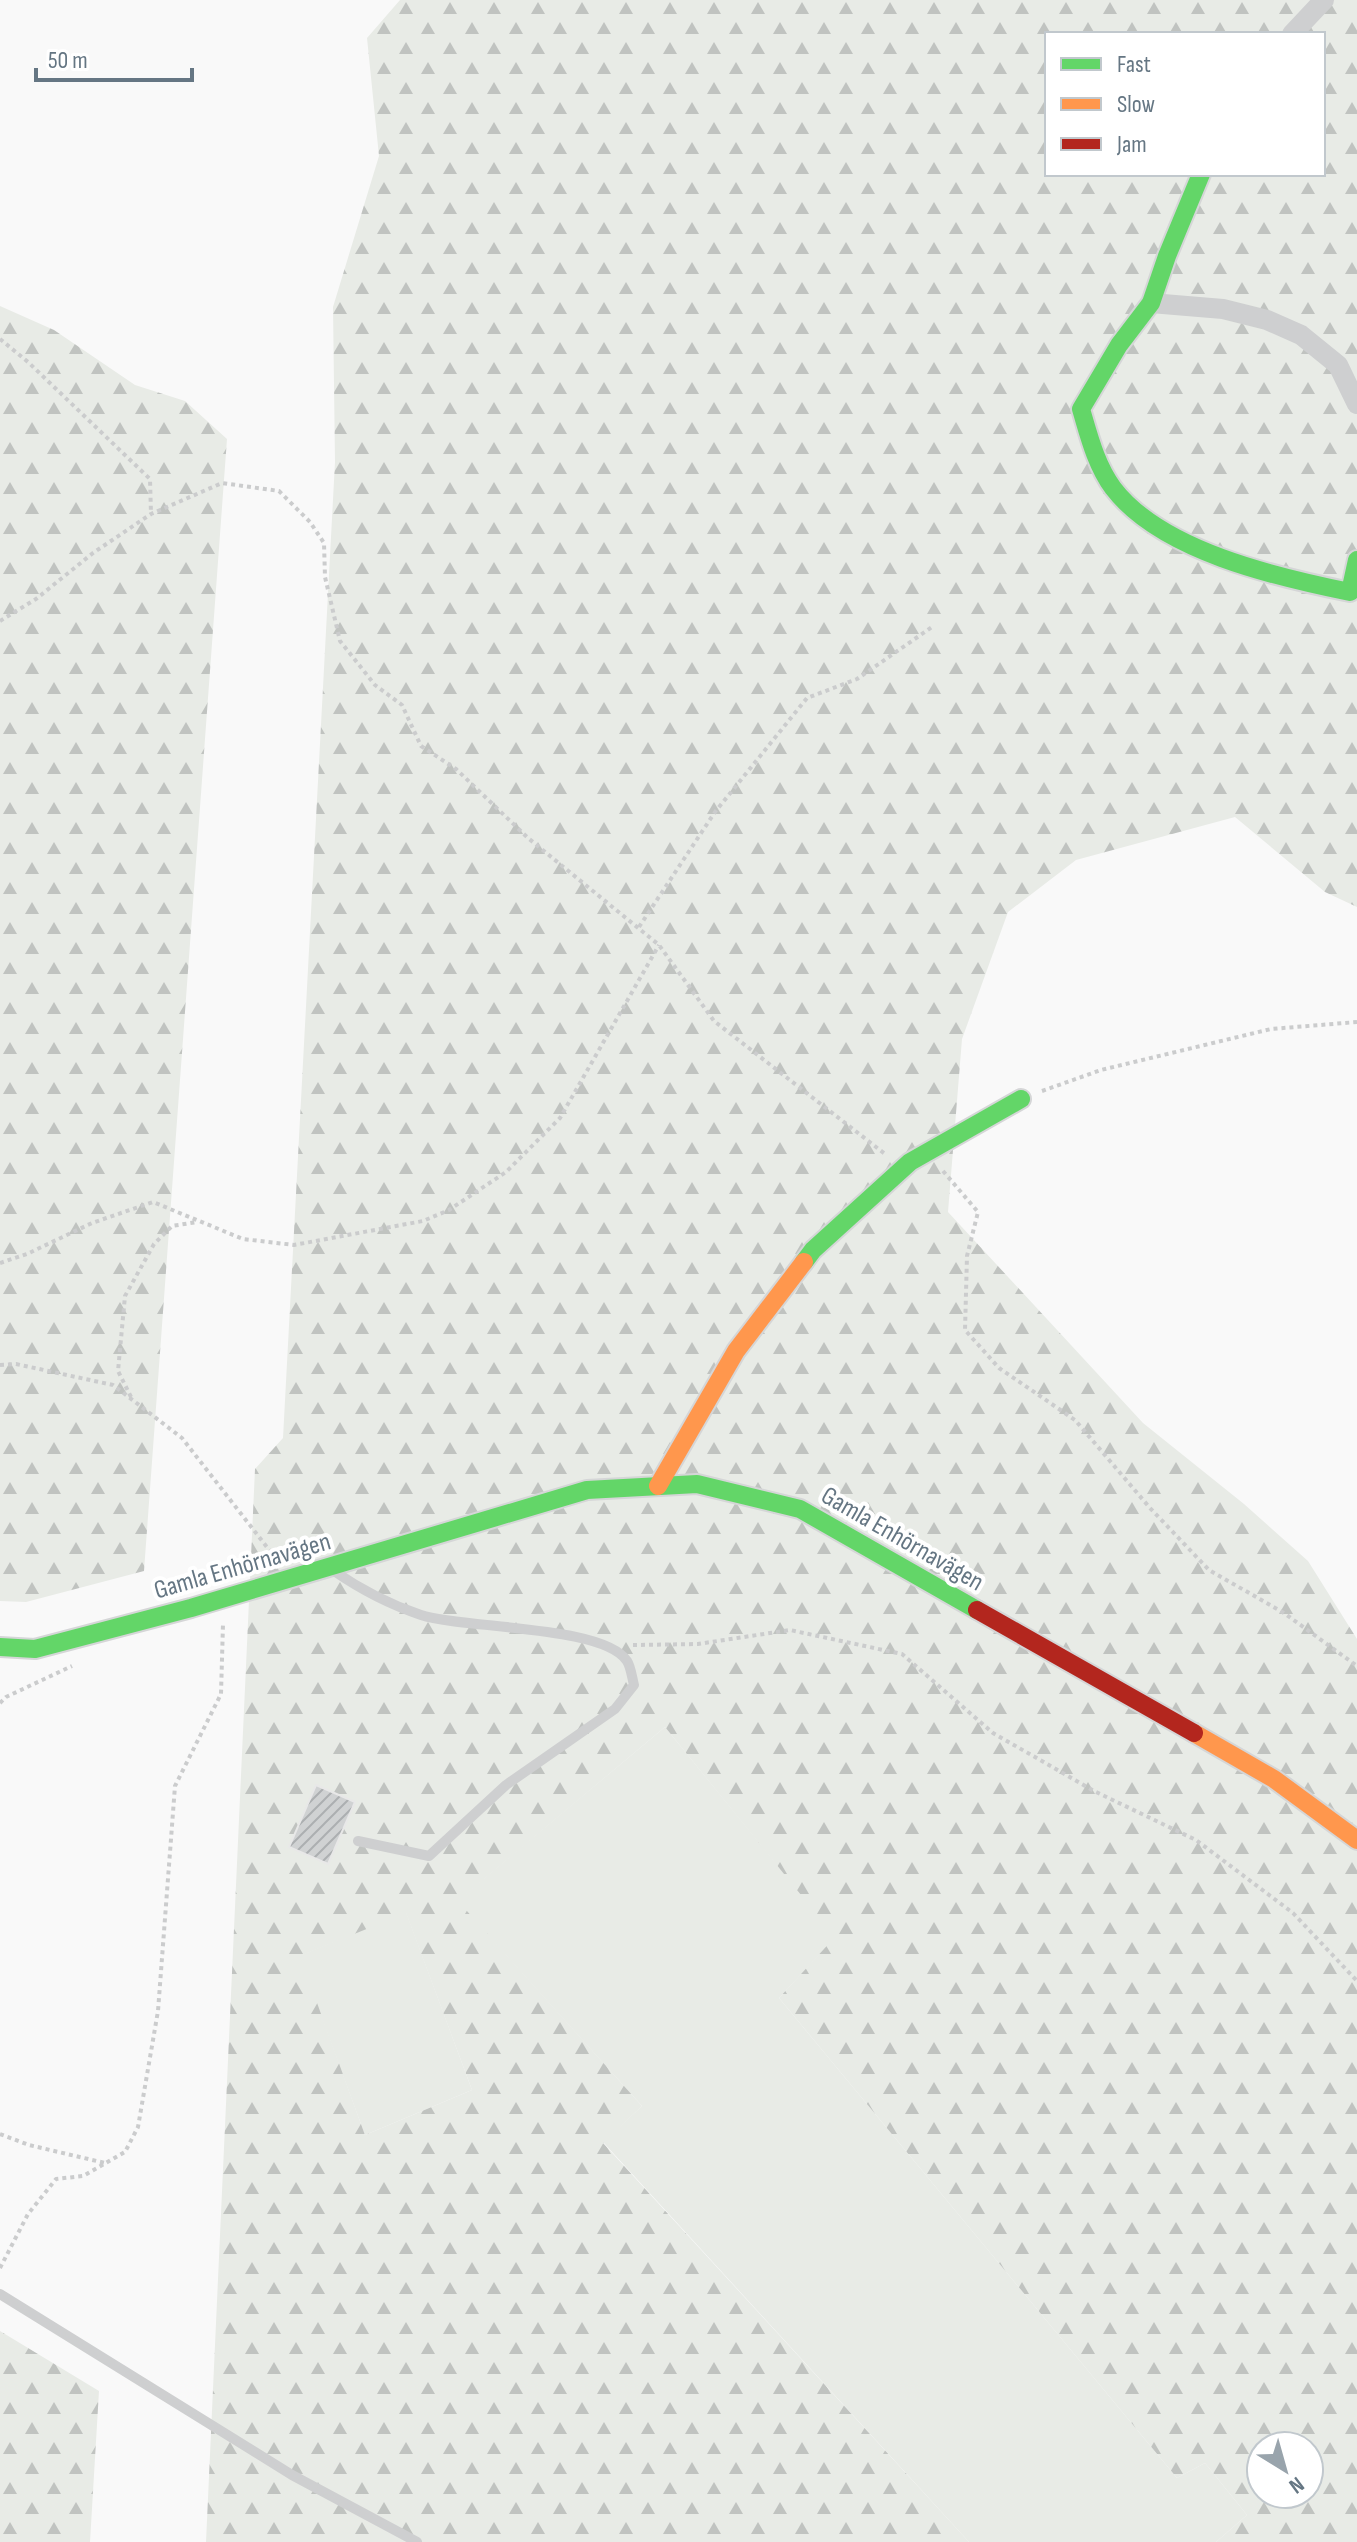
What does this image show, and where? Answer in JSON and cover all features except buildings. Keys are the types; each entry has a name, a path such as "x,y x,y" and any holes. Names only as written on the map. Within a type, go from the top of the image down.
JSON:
{"street":[{"path":"1294,32 1324,0"},
{"path":"1200,176 1151,303 1119,345 1081,409 1093,449 1112,487 1136,512 1182,541 1228,563 1350,592 1357,560"},
{"path":"1151,303 1223,309 1267,320 1301,335 1338,365 1357,404"},
{"path":"658,1486 736,1351 813,1250 910,1162 1021,1099"},
{"name":"Gamla Enhörnavägen","path":"0,1647 35,1649 225,1598 587,1490 697,1484 800,1509 1274,1779 1357,1840"}],"lane":[{"path":"328,1567 354,1585 422,1615 569,1636 611,1646 627,1661 634,1685 615,1709 506,1785 429,1856 358,1841"},
{"path":"0,2294 292,2475 417,2542"}],"path":[{"path":"0,339 150,479 151,514"},
{"path":"0,621 36,599 93,553 151,514 222,483 279,491 310,522 324,543 325,577 340,641 375,685 402,705 421,746 456,769 528,838 659,945 714,1021 883,1153 896,1157"},
{"path":"639,928 715,812 807,698 857,679 932,627"},
{"path":"0,1263 27,1254 92,1223 153,1202 243,1239 294,1245 423,1221 449,1210 506,1172 560,1118 659,945"},
{"path":"1021,1099 1101,1070 1271,1029 1357,1022"},
{"path":"933,1169 946,1172 978,1212 967,1256 965,1330 999,1368 1075,1420 1150,1508 1209,1570 1284,1613 1357,1666"},
{"path":"132,1400 118,1371 125,1296 154,1244 172,1226 199,1222"},
{"path":"0,1365 16,1364 113,1385 182,1438 279,1562"},
{"path":"0,2268 28,2214 56,2179 83,2176 125,2152 138,2127 158,2011 175,1786 221,1694 225,1598"},
{"path":"611,1646 698,1644 790,1630 902,1654 993,1733 1094,1791 1196,1840 1293,1913 1357,1981"},
{"path":"0,2134 29,2145 105,2163"}],"green space":[{"path":"400,0 1357,0 1357,907 1325,892 1235,817 1076,860 1008,912 962,1039 948,1212 1143,1423 1244,1504 1308,1561 1357,1639 1357,2542 1216,2542 1247,2515 1205,2463 1177,2478 779,1998 835,1937 665,1727 458,1901 642,2106 603,2143 969,2542 206,2542 255,1469 283,1438 335,462 333,307 379,156 367,38","holes":["406,1913 472,2090 365,2135 300,1956"]},
{"path":"0,306 54,330 135,385 185,401 227,439 144,1571 26,1602 0,1601"},
{"path":"665,1727 836,1937 779,1998 1177,2478 1205,2463 1247,2515 1216,2542 969,2542 603,2142 642,2106 457,1901"},
{"path":"406,1912 472,2090 365,2135 299,1956"},
{"path":"0,2331 99,2391 90,2542 0,2542"}],"traffic: fast":[{"path":"1200,176 1151,303 1119,345 1081,409 1098,460 1113,488 1134,510 1160,529 1222,558 1350,592 1357,560"},
{"path":"804,1262 813,1250 910,1162 1021,1099"},
{"path":"0,1647 35,1649 191,1608 587,1490 697,1484 800,1509 977,1610"}],"traffic: slow":[{"path":"658,1486 736,1351 804,1262"},
{"path":"1194,1733 1274,1779 1357,1840"}],"traffic: jam":[{"path":"977,1610 1194,1733"}]}
